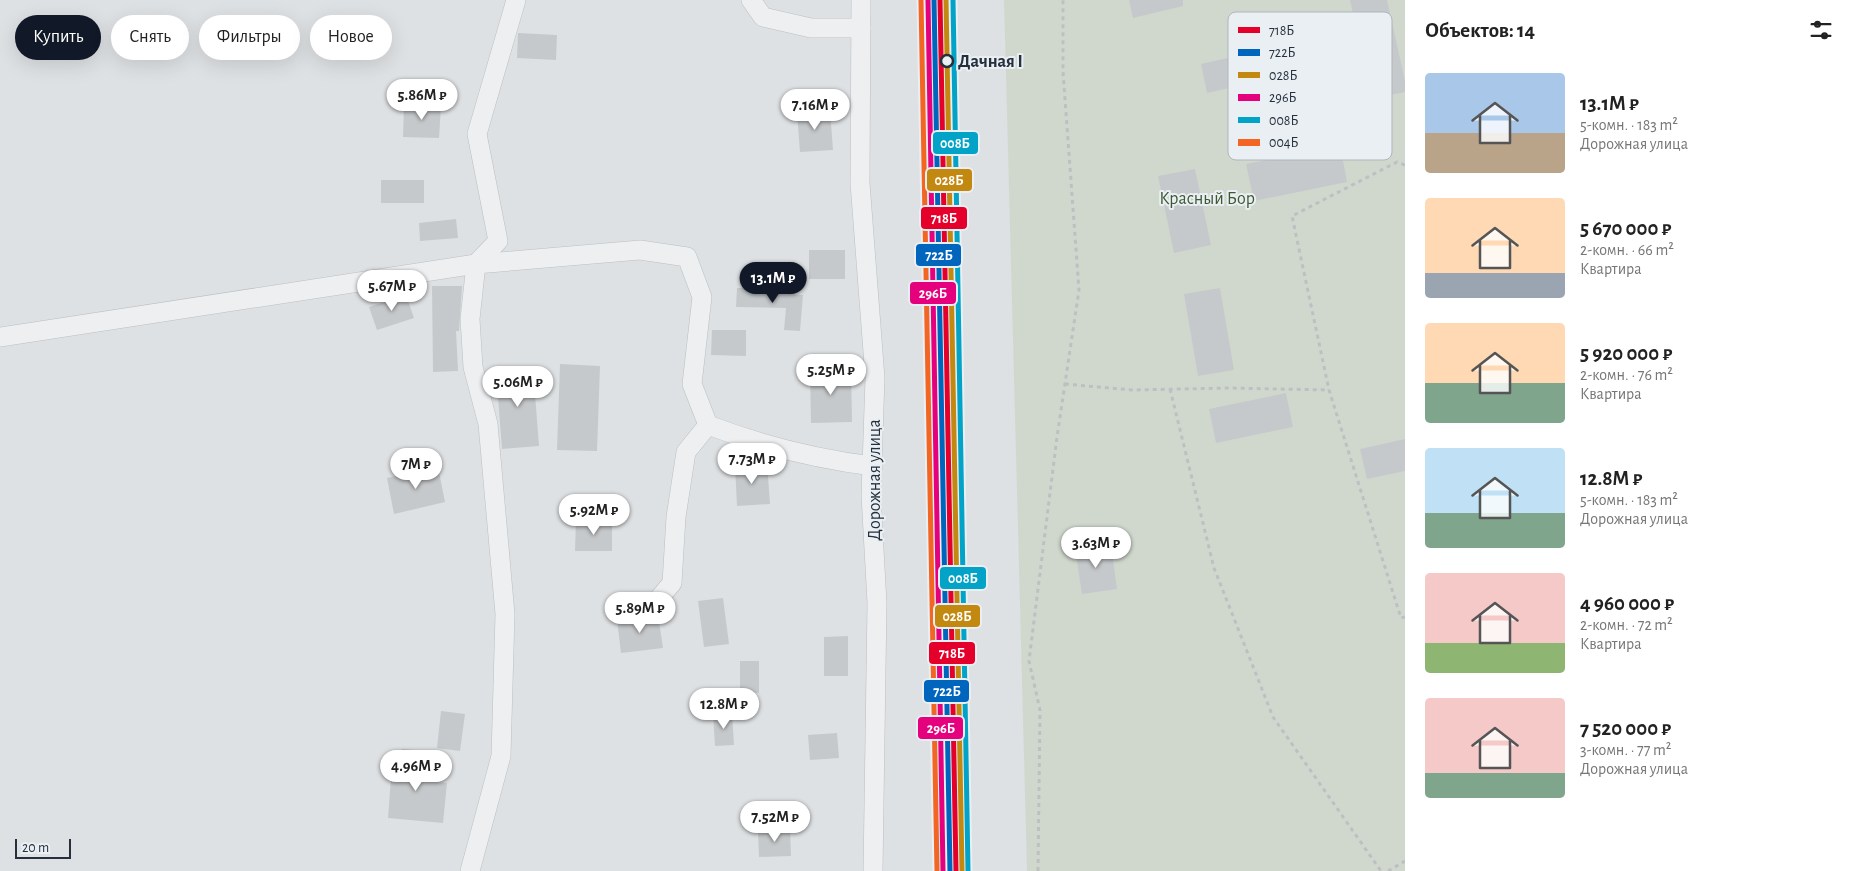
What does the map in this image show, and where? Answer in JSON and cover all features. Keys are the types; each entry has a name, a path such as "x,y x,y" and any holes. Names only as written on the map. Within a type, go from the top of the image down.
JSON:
{"street":[{"path":"470,871 501,756 505,614 488,424 473,367 470,319 476,264 498,241 477,134 516,0"},
{"path":"751,0 763,17 811,28 861,28"},
{"name":"Дорожная улица","path":"861,0 860,183 875,378 873,466 870,495 877,602 873,871"},
{"path":"0,337 476,264 640,250 687,257 702,297 692,384 708,425 741,438 826,460 873,466"},
{"path":"656,602 672,583 676,517 686,452 708,425"}],"path":[{"path":"1038,871 1040,710 1030,661 1065,384 1080,290 1063,72 1063,0"},
{"path":"1405,165 1397,162 1292,216 1329,390 1382,563 1401,618 1405,617"},
{"path":"1065,384 1132,390 1227,388 1329,390"},
{"path":"1170,389 1214,568 1273,716 1381,871"},
{"path":"1388,871 1405,861"}],"green space":[{"name":"Красный Бор","path":"1004,0 1405,0 1405,871 1027,871"}],"building":[{"path":"1129,0 1183,0 1183,6 1133,18"},
{"path":"1350,0 1387,0 1390,12 1353,12"},
{"path":"1392,22 1405,81 1405,92 1392,95"},
{"path":"518,33 557,35 556,60 517,58"},
{"path":"1228,58 1228,88 1207,93 1201,64"},
{"path":"404,105 441,106 439,138 403,137"},
{"path":"830,110 833,150 800,152 797,113"},
{"path":"1266,160 1343,160 1347,182 1254,201 1246,164"},
{"path":"1195,169 1211,245 1174,253 1158,176"},
{"path":"381,180 424,180 424,203 381,203"},
{"path":"456,219 458,238 420,241 419,223"},
{"path":"809,250 845,250 845,279 809,279"},
{"path":"432,286 462,286 459,331 456,331 458,371 433,372"},
{"path":"737,288 762,288 762,292 803,295 800,331 784,330 786,308 736,307"},
{"path":"1220,288 1234,370 1198,376 1184,294"},
{"path":"406,295 414,318 377,330 369,307"},
{"path":"712,330 746,330 746,356 711,355"},
{"path":"560,364 600,366 597,451 557,450"},
{"path":"533,368 539,446 502,449 496,371"},
{"path":"851,370 852,422 811,423 810,371"},
{"path":"1286,393 1293,427 1216,443 1209,409"},
{"path":"1405,439 1405,471 1367,479 1360,449"},
{"path":"767,463 770,504 737,506 735,465"},
{"path":"438,467 445,502 394,514 387,478"},
{"path":"576,521 612,522 612,551 575,551"},
{"path":"1111,544 1117,589 1082,594 1075,549"},
{"path":"723,598 729,644 704,647 698,601"},
{"path":"658,615 663,648 621,653 617,620"},
{"path":"848,636 848,676 824,676 824,637"},
{"path":"740,661 759,661 759,693 740,692"},
{"path":"441,711 465,714 460,751 437,748"},
{"path":"732,713 734,745 715,746 713,714"},
{"path":"837,733 839,758 810,760 808,735"},
{"path":"402,749 427,751 425,781 447,783 443,823 388,818 391,778 400,779"},
{"path":"790,828 791,856 759,857 758,830"}],"transit line":[{"name":"004Б","path":"921,0 937,871"},
{"name":"296Б","path":"928,0 943,871"},
{"name":"722Б","path":"934,0 950,871"},
{"name":"718Б","path":"940,0 956,871"},
{"name":"028Б","path":"946,0 962,871"},
{"name":"008Б","path":"953,0 968,871"}],"place":[{"name":"Дачная I","path":"947,61"}]}
